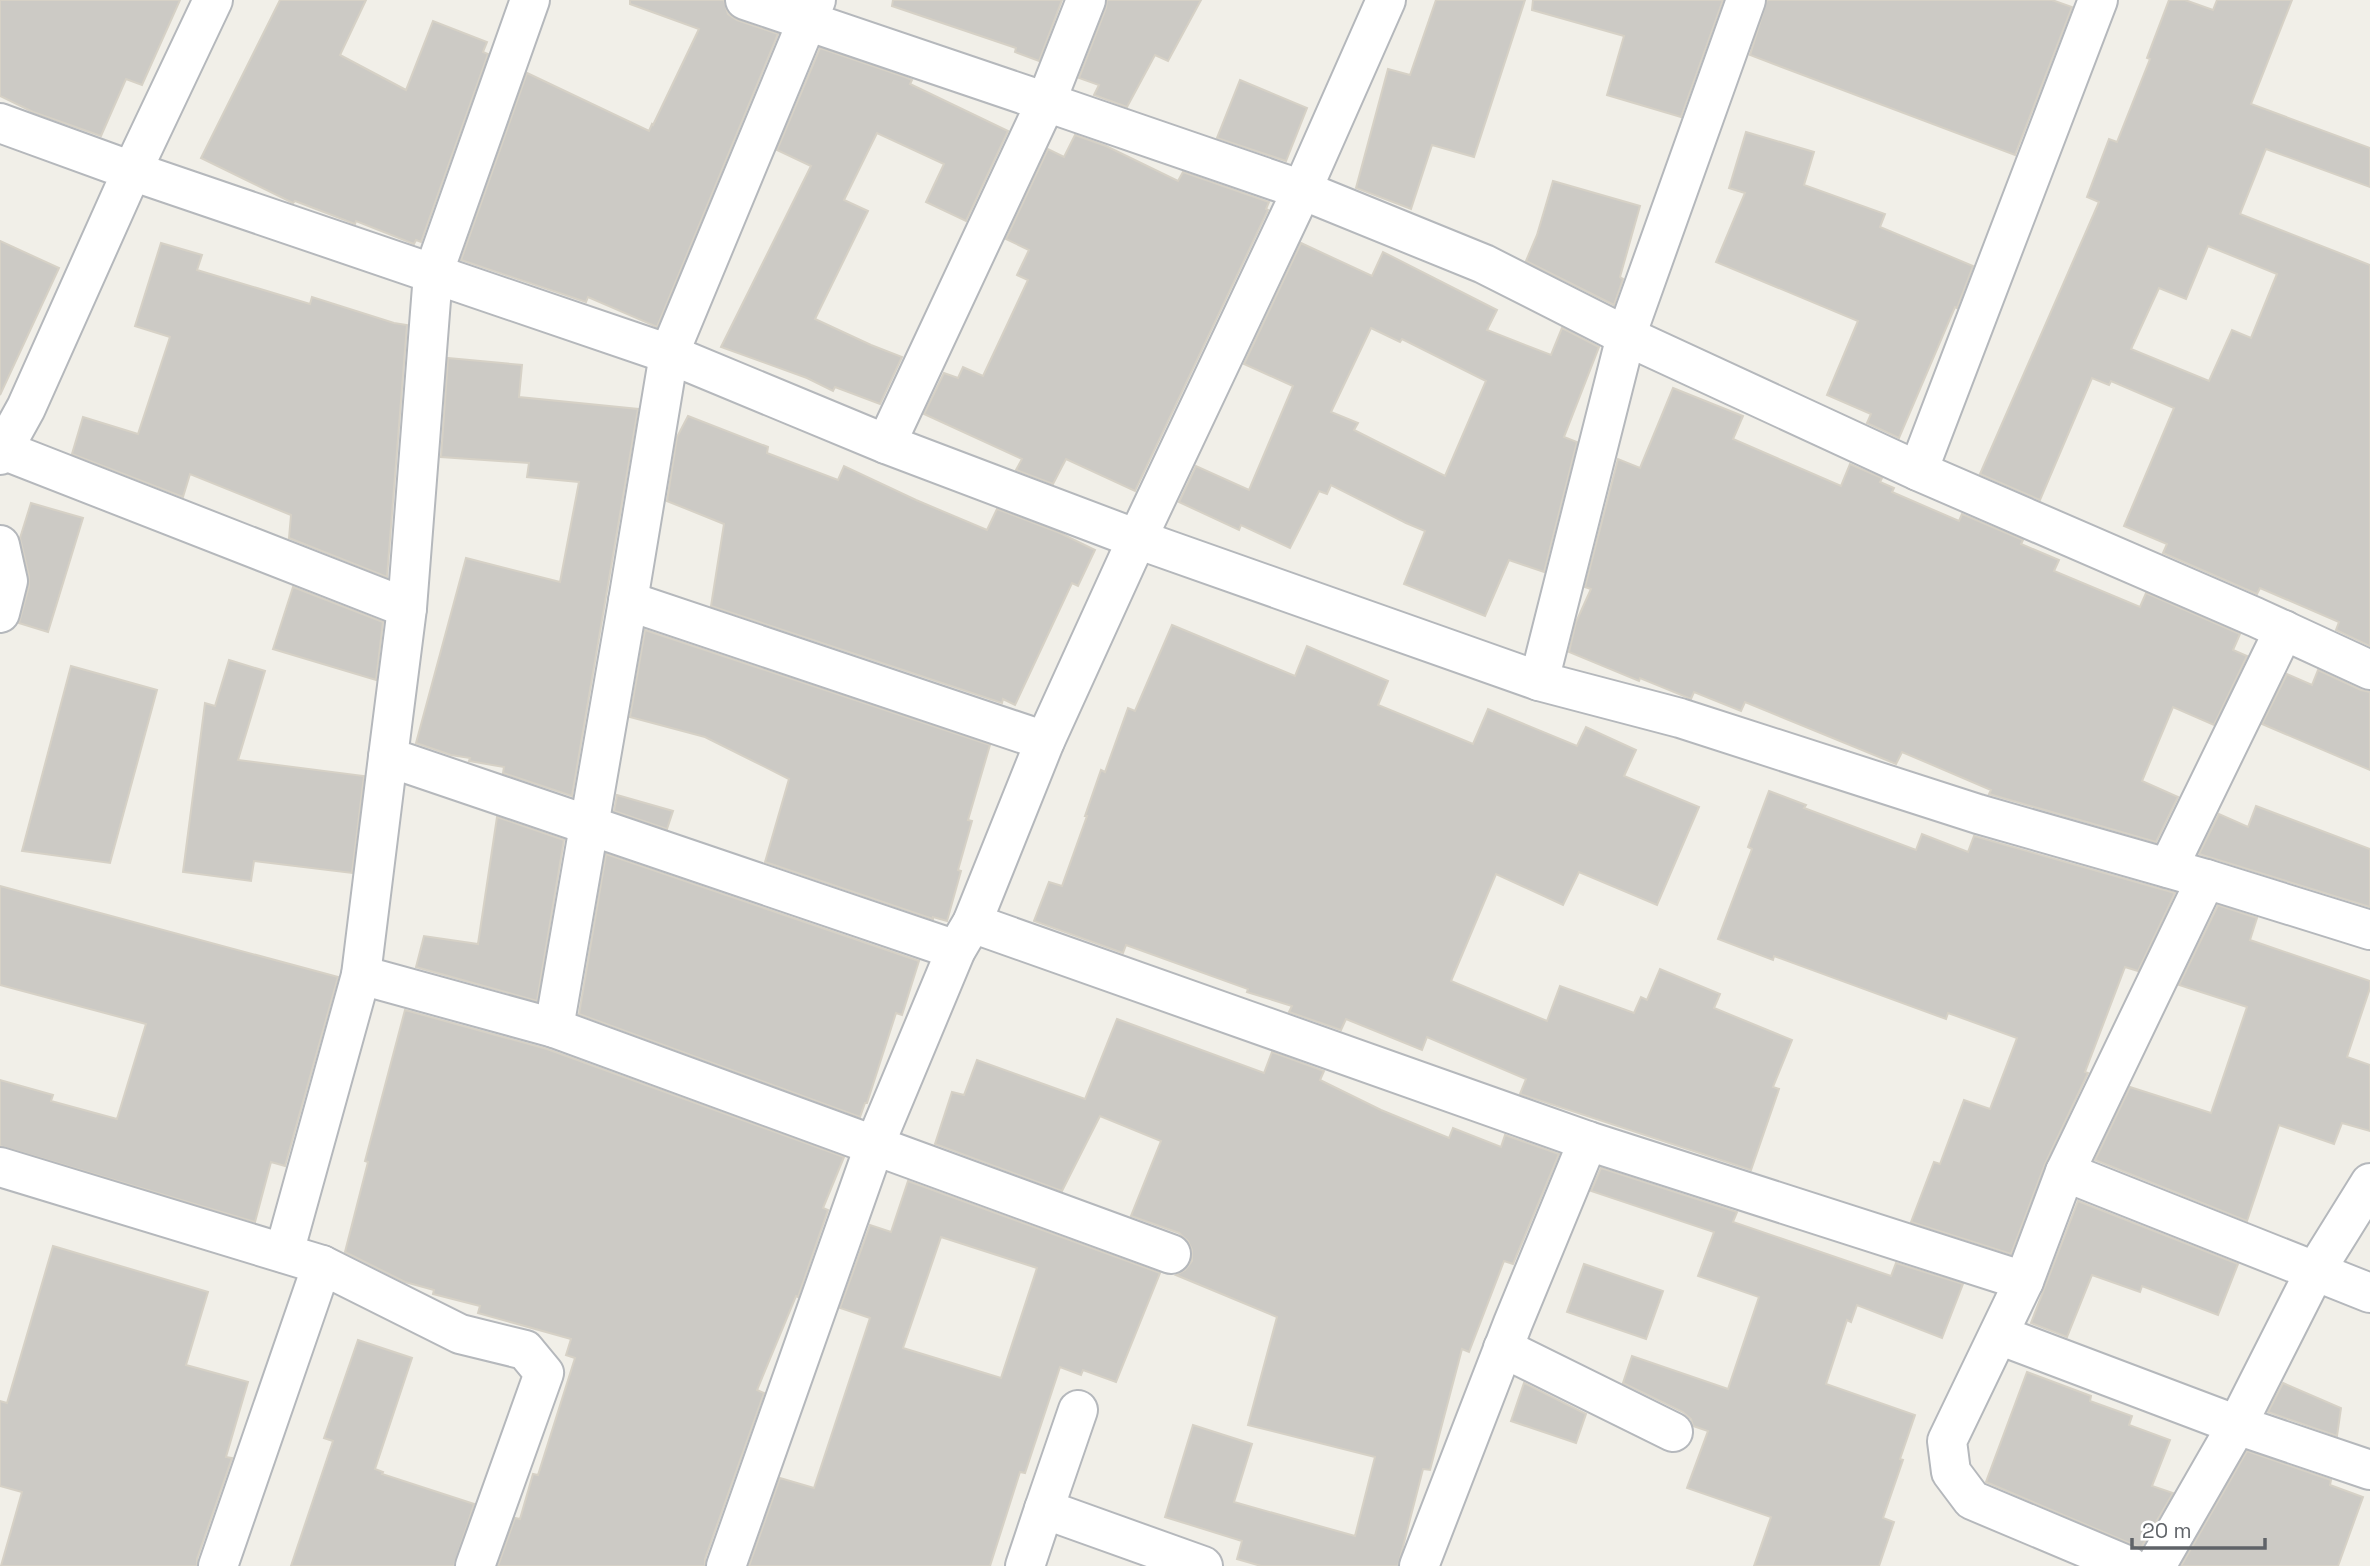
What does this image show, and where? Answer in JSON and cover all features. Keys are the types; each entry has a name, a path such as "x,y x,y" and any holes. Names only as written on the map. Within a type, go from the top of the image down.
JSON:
{"street":[{"path":"213,0 132,171 26,408 1,453 407,608"},
{"path":"284,1253 361,975 407,608 433,274 530,0"},
{"path":"745,0 812,11 1046,102 1302,190 1484,264 1626,336 1918,471 2370,670"},
{"path":"886,444 1046,102 1086,0"},
{"path":"726,1566 874,1144 1045,741 1302,190 1385,0"},
{"path":"1539,681 1626,336 1746,0"},
{"path":"1918,471 2098,0"},
{"path":"554,1028 669,354 812,11"},
{"path":"0,123 132,171 669,354 886,444 1137,539 1539,681 1681,718 1978,814 2206,879 2370,930"},
{"path":"0,545 8,581 0,613"},
{"path":"628,601 1045,741"},
{"path":"2168,868 2284,630"},
{"path":"388,757 588,824 964,937 2024,1281"},
{"path":"2129,1566 1972,1500 1951,1472 1948,1441 2024,1281 2065,1172 2206,879"},
{"path":"361,975 554,1028 1171,1254"},
{"path":"1419,1566 1503,1348 1588,1141"},
{"path":"0,1167 322,1265 460,1334 525,1350 544,1373 475,1566"},
{"path":"2065,1172 2370,1293"},
{"path":"2156,1566 2237,1425 2314,1273 2370,1183"},
{"path":"218,1566 322,1265"},
{"path":"1998,1335 2237,1425 2370,1471"},
{"path":"1503,1348 1673,1432"},
{"path":"1025,1566 1078,1410"},
{"path":"1044,1509 1203,1566"}],"building":[{"path":"0,0 180,0 142,85 126,79 101,136 33,112 0,96"},
{"path":"280,0 366,0 340,55 406,90 433,21 487,42 483,52 488,54 421,242 416,240 414,244 356,221 355,224 295,201 293,203 201,158"},
{"path":"630,0 724,0 728,14 737,20 778,34 657,327 588,297 586,302 461,260 527,73 649,131 653,125 699,29 630,4"},
{"path":"893,0 1062,0 1039,61 1015,52 1016,48 892,6"},
{"path":"1107,0 1201,0 1168,61 1155,55 1127,107 1094,95 1099,85 1079,78"},
{"path":"1436,0 1525,0 1474,157 1432,145 1411,209 1356,188 1388,69 1410,75"},
{"path":"1533,0 1723,0 1681,117 1607,95 1624,36 1532,10"},
{"path":"1767,0 2052,0 2072,7 2015,155 1750,55"},
{"path":"2169,0 2185,0 2213,10 2217,0 2292,0 2251,104 2370,148 2370,187 2266,149 2240,214 2370,265 2370,646 2336,630 2339,622 2260,588 2257,594 2163,553 2167,544 2124,526 2174,408 2111,381 2109,385 2092,378 2040,500 1980,474 2099,202 2087,197 2109,139 2117,142 2150,59 2147,58","holes":["2208,246 2277,274 2251,338 2232,330 2209,381 2131,349 2159,288 2186,299"]},
{"path":"820,48 912,80 910,84 1008,131 966,221 926,202 944,164 877,133 844,200 868,211 815,319 902,357 880,404 835,387 833,391 807,378 721,347 811,166 777,150"},
{"path":"1240,80 1307,108 1286,161 1217,138"},
{"path":"1746,132 1814,152 1804,185 1885,214 1880,227 1973,266 1899,438 1867,423 1871,414 1827,395 1858,321 1716,262 1745,193 1729,188"},
{"path":"1075,135 1106,146 1178,181 1183,172 1269,202 1266,209 1268,210 1135,491 1066,459 1053,484 1016,470 1022,459 924,414 944,373 958,378 963,367 983,376 1028,280 1017,275 1029,250 1006,239 1048,149 1064,157"},
{"path":"1553,181 1640,206 1620,277 1623,279 1614,305 1526,261 1537,235"},
{"path":"0,241 59,268 0,395"},
{"path":"161,243 202,255 197,270 310,304 312,297 407,325 387,577 289,538 291,515 190,474 183,497 72,454 83,417 138,434 170,337 135,326"},
{"path":"1301,243 1372,276 1383,252 1497,310 1487,330 1551,355 1562,328 1599,347 1564,437 1577,442 1544,572 1509,560 1485,616 1404,584 1425,531 1331,485 1327,494 1319,491 1290,548 1241,525 1239,530 1179,502 1196,466 1249,490 1293,386 1244,364","holes":["1371,328 1400,342 1402,339 1486,381 1445,476 1354,430 1358,423 1331,412"]},
{"path":"448,358 522,365 519,397 638,409 572,796 503,773 504,767 469,761 470,758 451,755 416,743 466,558 560,582 579,482 527,477 529,463 441,457"},
{"path":"1673,388 1743,416 1733,439 1841,486 1850,464 1882,478 1880,482 1894,488 1892,492 1959,521 1962,514 2023,540 2021,544 2059,560 2054,571 2140,607 2146,593 2240,634 2233,650 2247,656 2214,725 2173,707 2142,781 2178,797 2156,842 1989,794 1991,790 1902,752 1896,764 1745,702 1741,711 1694,692 1691,699 1569,652 1576,622 1591,589 1585,587 1618,459 1640,468"},
{"path":"688,416 768,447 767,453 838,480 844,466 987,530 997,509 1060,533 1095,550 1078,586 1072,583 1015,705 1003,699 1002,703 711,606 724,524 667,501 677,437"},
{"path":"31,503 83,518 48,632 19,623 29,586 20,538"},
{"path":"293,587 383,622 376,680 273,649"},
{"path":"1172,625 1295,676 1307,646 1388,681 1378,705 1473,744 1488,709 1577,746 1586,727 1636,750 1624,776 1699,807 1657,905 1579,872 1563,905 1496,874 1451,981 1547,1021 1560,986 1634,1013 1641,997 1647,1000 1660,969 1720,994 1714,1008 1792,1040 1773,1087 1779,1089 1751,1170 1520,1094 1526,1079 1427,1037 1422,1050 1346,1019 1341,1030 1289,1012 1292,1006 1247,992 1248,989 1126,945 1123,953 1034,921 1049,882 1062,886 1101,770 1105,772 1128,708 1135,711"},
{"path":"645,630 990,745 968,820 972,821 947,921 933,919 765,862 789,779 705,737 630,717"},
{"path":"229,660 265,671 238,760 364,776 352,873 254,861 251,881 183,872 205,703 215,706"},
{"path":"71,666 157,690 110,863 22,851"},
{"path":"2318,670 2370,692 2370,770 2262,724 2287,674 2312,685"},
{"path":"1769,791 1806,805 1804,808 1916,850 1922,834 1968,852 1974,836 2175,893 2138,971 2125,967 2085,1072 2088,1073 2045,1164 2011,1254 1911,1222 1934,1162 1940,1164 1964,1100 1990,1109 2017,1038 1948,1013 1946,1019 1774,956 1773,960 1718,939 1752,849 1748,847"},
{"path":"617,795 673,811 667,829 614,811"},
{"path":"2256,806 2370,849 2370,907 2199,854 2219,814 2248,827"},
{"path":"497,817 564,840 537,1001 416,967 424,936 478,944"},
{"path":"606,854 919,961 902,1015 896,1013 860,1117 579,1014"},
{"path":"0,886 338,977 285,1166 271,1162 255,1222 0,1146 0,1080 53,1095 51,1101 117,1119 146,1024 0,985"},
{"path":"2218,905 2257,918 2250,940 2370,981 2347,1057 2370,1065 2370,1131 2342,1123 2334,1144 2279,1125 2247,1221 2095,1160 2130,1087 2211,1113 2247,1007 2179,985"},
{"path":"405,1010 547,1049 844,1157 823,1208 828,1210 798,1297 796,1296 757,1390 764,1393 705,1559 705,1566 498,1566 515,1518 520,1519 533,1474 538,1475 575,1358 566,1355 571,1339 478,1313 480,1306 433,1294 434,1290 405,1282 345,1252 368,1162 365,1161"},
{"path":"1117,1019 1264,1073 1272,1052 1324,1071 1320,1080 1381,1110 1449,1138 1453,1128 1501,1147 1505,1135 1559,1154 1513,1264 1504,1261 1469,1352 1462,1349 1430,1470 1423,1469 1398,1566 1261,1566 1237,1559 1242,1541 1165,1517 1193,1425 1252,1444 1234,1502 1355,1536 1375,1457 1248,1425 1277,1317 1176,1275 1185,1270 1192,1261 1192,1250 1188,1241 1179,1233 1131,1216 1161,1141 1100,1116 1062,1191 935,1144 952,1092 964,1095 977,1060 1085,1099"},
{"path":"1601,1168 1737,1212 1733,1222 1891,1276 1896,1263 1963,1284 1942,1338 1857,1305 1851,1322 1847,1320 1826,1384 1915,1415 1883,1518 1894,1522 1879,1566 1754,1566 1771,1517 1687,1488 1708,1431 1693,1426 1691,1419 1683,1412 1623,1383 1632,1356 1728,1389 1759,1297 1698,1276 1714,1232 1591,1191"},
{"path":"908,1181 1160,1273 1116,1382 1083,1370 1081,1375 1060,1367 1025,1473 1020,1472 990,1566 749,1566 780,1478 814,1488 870,1318 840,1308 870,1225 891,1232","holes":["941,1237 1037,1268 1001,1378 903,1348"]},
{"path":"2078,1201 2238,1264 2218,1315 2142,1286 2140,1292 2092,1275 2067,1337 2031,1323"},
{"path":"53,1246 208,1292 186,1365 248,1382 226,1457 232,1458 197,1559 197,1566 1,1566 22,1492 0,1486 0,1401 7,1403"},
{"path":"1584,1264 1663,1291 1646,1339 1567,1312"},
{"path":"358,1340 412,1358 375,1469 383,1472 382,1474 474,1504 454,1566 291,1566 333,1441 324,1438"},
{"path":"2027,1372 2091,1396 2090,1401 2132,1416 2129,1425 2170,1440 2152,1486 2173,1493 2141,1548 1986,1482"},
{"path":"1524,1383 1586,1414 1576,1443 1511,1421"},
{"path":"2283,1383 2341,1408 2337,1436 2268,1412"},
{"path":"2247,1451 2331,1480 2330,1485 2363,1497 2338,1566 2181,1566"}]}
